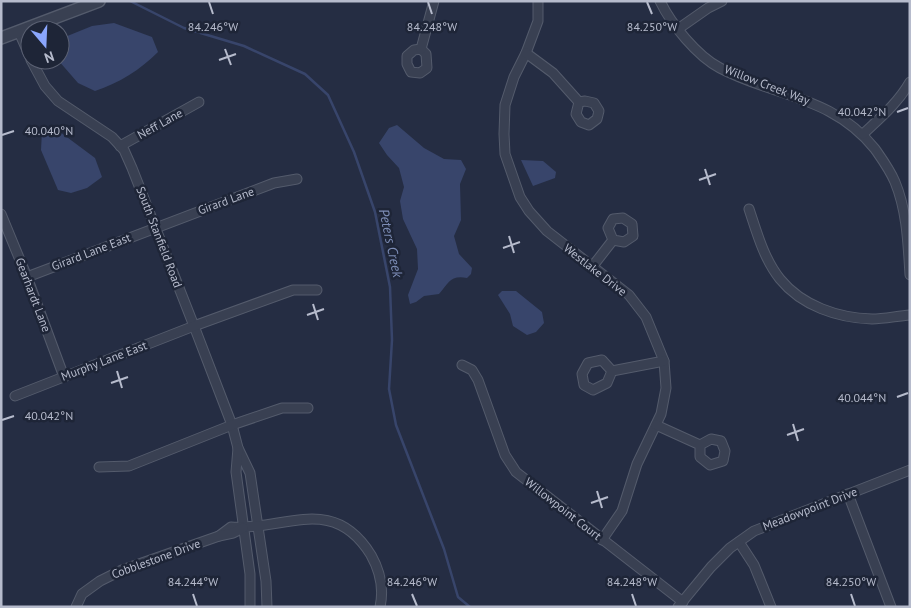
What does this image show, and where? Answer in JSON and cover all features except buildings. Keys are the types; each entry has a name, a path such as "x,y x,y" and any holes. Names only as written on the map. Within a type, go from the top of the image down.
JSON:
{"street":[{"path":"1,38 99,1"},
{"path":"421,49 434,1"},
{"name":"Westlake Drive","path":"538,1 538,21 526,53 514,77 505,106 505,154 520,196 529,211 547,232 629,295 646,317 664,361 666,388 661,414 637,464 622,511 602,540"},
{"name":"Willow Creek Way","path":"660,1 666,13 699,53 719,67 816,104 840,116 863,134 881,157 895,181 908,227 910,275"},
{"path":"678,29 708,8 722,1"},
{"path":"526,53 552,73 578,102"},
{"name":"South Stanfield Road","path":"37,70 45,86 58,101 112,137 124,150 132,168 232,425 238,448 250,473 266,581 267,607"},
{"path":"863,134 889,110 904,93 910,82"},
{"name":"Neff Lane","path":"120,146 199,102"},
{"name":"Girard Lane","path":"155,227 274,183 297,179"},
{"path":"749,209 766,256 780,279 798,296 819,308 845,316 873,319 910,315"},
{"name":"Gearhardt Lane","path":"1,214 27,277 64,377"},
{"name":"Girard Lane East","path":"27,277 155,227"},
{"path":"592,267 613,240"},
{"name":"Murphy Lane East","path":"15,396 194,326 293,290 317,290"},
{"path":"612,370 664,361"},
{"name":"Willowpoint Court","path":"462,365 472,370 478,380 505,455 516,472 680,604"},
{"path":"99,468 129,466 232,425 282,408 308,408"},
{"path":"656,425 700,445"},
{"name":"South Stanfield Road","path":"238,448 236,472 250,574 250,607"},
{"name":"Meadowpoint Drive","path":"680,604 711,567 754,531 910,470"},
{"path":"848,494 891,607"},
{"name":"Cobblestone Drive","path":"76,607 82,594 100,580 122,570 219,536 233,534 244,528 299,519 319,519 338,524 355,535 367,548 376,564 382,583 380,607"},
{"path":"739,542 754,565 771,607"}],"water":[{"path":"114,23 152,37 158,52 129,75 95,91 78,83 67,70 70,70 70,35 92,26"},
{"path":"397,125 424,148 444,159 461,160 466,169 460,184 461,220 454,236 459,254 472,268 471,274 467,278 453,279 439,294 424,296 410,304 408,295 418,269 417,249 403,219 400,201 404,187 399,168 379,143 389,128"},
{"path":"52,126 95,158 102,177 87,188 71,193 58,190 41,150 42,131"},
{"path":"521,160 543,161 556,172 555,178 533,186"},
{"path":"502,291 516,291 542,312 544,323 536,332 527,335 513,326 510,314 498,295"}],"waterway":[{"name":"Peters Creek","path":"130,1 184,28 244,46 305,74 328,95 354,152 375,212 390,287 392,340 389,389 396,425 444,549 458,597 470,607"}]}
